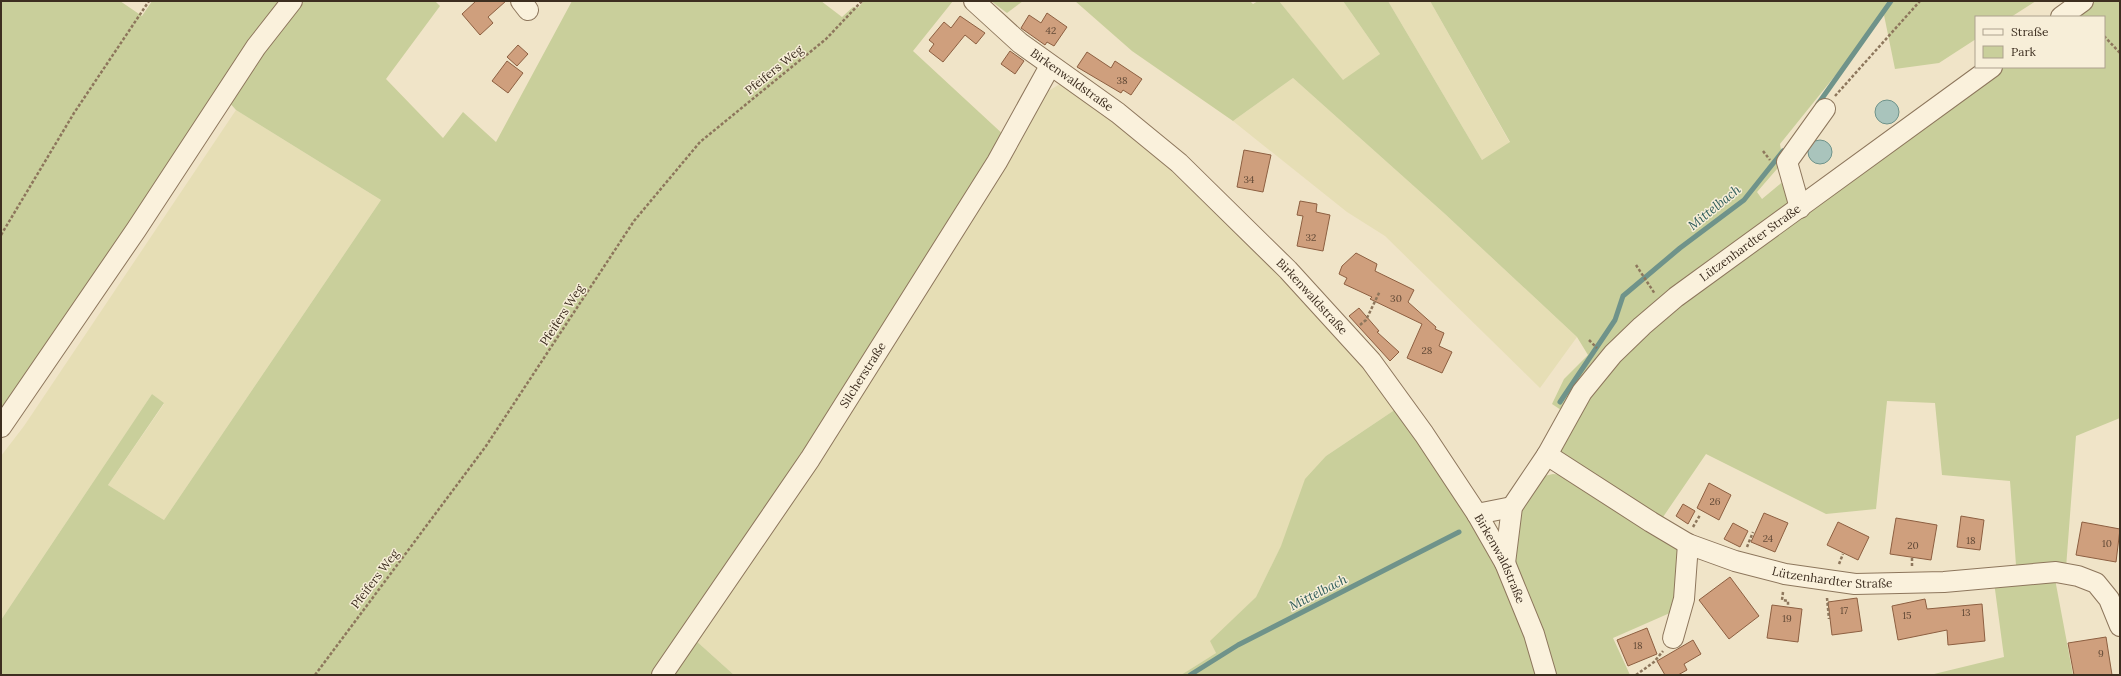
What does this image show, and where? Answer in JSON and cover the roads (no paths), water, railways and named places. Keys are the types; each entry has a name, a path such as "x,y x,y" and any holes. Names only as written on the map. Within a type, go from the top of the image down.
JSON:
{"street":[{"path":"1,427 136,230 256,47 292,1"},
{"name":"Birkenwaldstraße","path":"974,1 1020,43 1050,66 1082,86 1118,113 1179,163 1288,270 1371,361 1420,428 1477,514 1505,563 1534,634 1546,675"},
{"path":"2062,16 2083,1"},
{"name":"Silcherstraße","path":"662,675 810,459 997,162 1050,66"},
{"name":"Lützenhardter Straße","path":"1505,563 1512,507 1547,455 1582,392 1613,354 1642,326 1676,297 1991,68"},
{"path":"1800,208 1787,162 1825,109"},
{"name":"Lützenhardter Straße","path":"1547,455 1688,544 1735,561 1784,574 1855,584 1944,582 2056,572 2078,576 2096,583 2109,599 2120,626"},
{"path":"1477,514 1512,507"},
{"path":"1672,638 1684,599 1688,544"}],"water":[{"path":"1887,100 1896,103 1899,112 1896,121 1887,124 1878,121 1875,112 1878,103"},
{"path":"1820,140 1829,143 1832,152 1829,161 1820,164 1811,161 1808,152 1811,143"}],"waterway":[{"name":"Mittelbach","path":"1818,104 1891,1"},
{"name":"Mittelbach","path":"1560,402 1615,320 1623,296 1680,248 1744,200 1783,151"},
{"name":"Mittelbach","path":"1190,675 1238,645 1459,532"}]}
